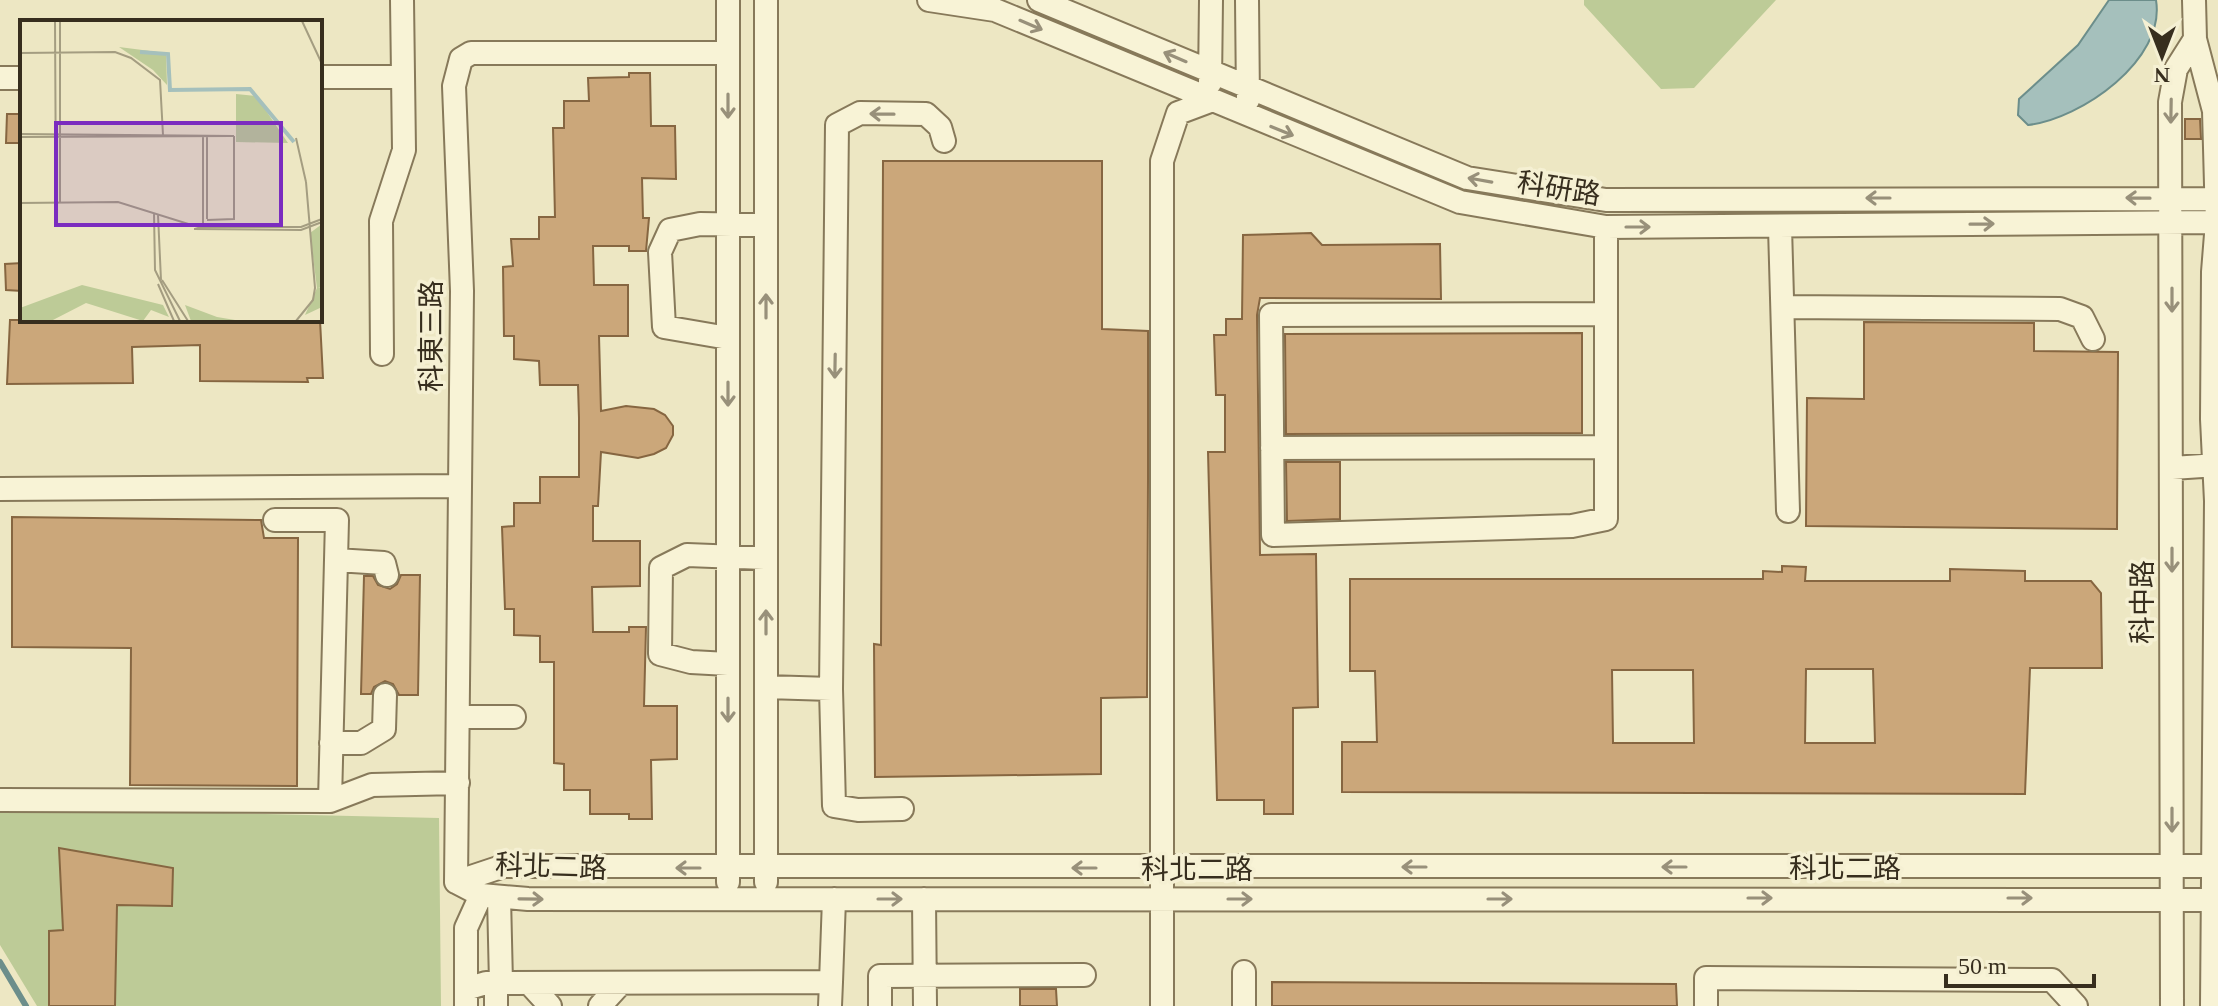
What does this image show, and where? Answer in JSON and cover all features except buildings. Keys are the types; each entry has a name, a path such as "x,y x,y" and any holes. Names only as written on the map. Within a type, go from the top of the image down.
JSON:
{"street":[{"path":"382,354 381,221 404,150 402,0"},
{"path":"728,0 728,899"},
{"path":"766,0 766,899"},
{"name":"科研路","path":"929,0 995,10 1460,202 1606,227 2218,222"},
{"name":"科研路","path":"1039,0 1467,178 1606,200 2217,199"},
{"path":"1162,1006 1162,161 1178,113 1210,101 1211,0"},
{"path":"1247,0 1248,117"},
{"path":"2194,0 2195,39 2214,111 2218,222 2213,287 2216,465 2212,1006"},
{"name":"科中路","path":"2172,1006 2170,102 2176,69 2195,39"},
{"name":"科東三路","path":"456,882 462,291 454,86 461,59 471,53 728,53"},
{"path":"322,77 403,77"},
{"path":"902,809 858,810 834,806 831,689 837,125 860,113 926,114 940,127 944,141"},
{"path":"728,338 664,327 660,252 670,230 728,223 766,225"},
{"path":"1604,314 1271,315 1273,535 1572,526 1606,519 1606,227"},
{"path":"1780,227 1788,511"},
{"path":"1783,307 2060,309 2082,317 2093,339"},
{"path":"1272,448 1604,447"},
{"path":"2172,468 2216,465"},
{"path":"0,489 460,486"},
{"path":"275,520 337,520 330,801"},
{"path":"728,664 691,662 660,654 661,568 687,555 766,558"},
{"path":"336,560 384,563 387,575"},
{"path":"766,687 831,689"},
{"path":"331,743 361,743 384,729 385,695"},
{"path":"458,717 514,717"},
{"path":"0,800 330,801 372,785 458,783"},
{"name":"科北二路","path":"456,882 504,866 2214,866"},
{"name":"科北二路","path":"456,882 490,896 728,899 2214,900"},
{"path":"490,896 498,983 496,1006"},
{"path":"490,896 466,928 466,998 498,983 831,982"},
{"path":"830,1006 834,899"},
{"path":"924,899 925,1006"},
{"path":"1244,972 1244,1006"},
{"path":"880,1006 880,976 1084,975"},
{"path":"1706,1006 1706,978 2052,980 2076,1006"},
{"path":"529,983 550,1006"},
{"path":"600,1006 621,983"}],"green space":[{"path":"1584,0 1776,0 1694,88 1661,89 1584,5"},
{"path":"0,808 439,818 441,1006 37,1006 0,945"}],"water":[{"path":"2109,0 2156,0 2156,22 2148,44 2116,83 2094,99 2072,111 2028,125 2018,115 2019,99 2078,45"}],"waterway":[{"path":"0,962 26,1006"}]}
